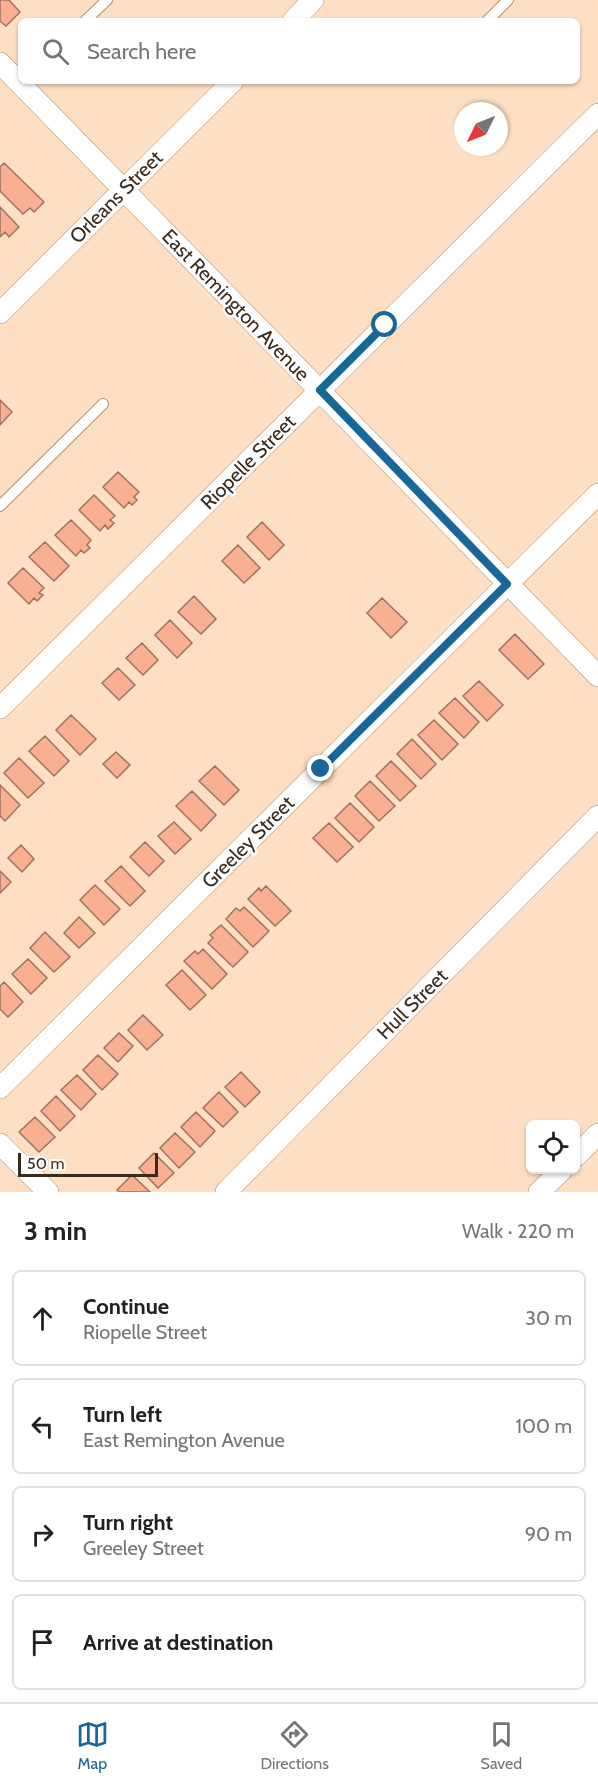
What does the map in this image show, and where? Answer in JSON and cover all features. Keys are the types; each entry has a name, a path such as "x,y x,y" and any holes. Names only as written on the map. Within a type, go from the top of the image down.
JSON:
{"street":[{"path":"295,18 314,0"},
{"name":"East Remington Avenue","path":"0,63 18,79"},
{"name":"East Remington Avenue","path":"24,84 124,190 598,676"},
{"name":"Orleans Street","path":"0,313 230,84"},
{"name":"Riopelle Street","path":"0,708 598,114"},
{"name":"Greeley Street","path":"0,1088 598,494"},
{"name":"Hull Street","path":"225,1192 598,816"},
{"path":"580,1152 598,1134"},
{"path":"0,1144 48,1192"},
{"path":"539,1192 558,1174"}],"lane":[{"path":"89,18 107,0"},
{"path":"490,18 508,0"},
{"path":"0,506 103,404"}],"building":[{"path":"0,0 9,0 20,12 6,26 0,21"},
{"path":"4,163 44,202 34,212 30,208 23,214 0,191 0,167"},
{"path":"0,207 19,227 9,237 5,232 0,237"},
{"path":"0,400 12,412 0,425"},
{"path":"118,472 139,492 134,497 137,500 132,505 129,502 124,508 103,487"},
{"path":"94,495 115,516 110,520 114,523 108,529 105,525 100,531 79,510"},
{"path":"71,520 91,540 87,545 90,548 84,553 81,550 76,556 55,535"},
{"path":"262,522 284,545 269,560 247,537"},
{"path":"45,542 69,566 54,581 29,557"},
{"path":"238,545 260,568 244,583 222,561"},
{"path":"23,568 44,588 39,593 43,595 37,601 34,598 29,604 8,583"},
{"path":"194,596 216,619 201,634 178,612"},
{"path":"382,598 407,622 391,638 367,613"},
{"path":"170,620 192,643 177,658 155,635"},
{"path":"515,634 544,664 528,679 499,650"},
{"path":"142,643 158,660 143,675 126,658"},
{"path":"118,668 135,685 119,700 102,683"},
{"path":"479,681 503,705 487,721 463,696"},
{"path":"455,698 479,722 464,738 439,713"},
{"path":"71,715 96,739 80,755 56,730"},
{"path":"434,720 458,744 442,760 418,735"},
{"path":"45,736 69,761 54,776 29,751"},
{"path":"412,739 436,764 421,779 397,754"},
{"path":"116,752 130,765 117,778 103,764"},
{"path":"19,758 44,783 28,798 4,773"},
{"path":"391,761 416,786 400,801 376,776"},
{"path":"215,766 239,790 224,805 199,781"},
{"path":"370,781 395,806 379,821 355,796"},
{"path":"0,785 20,805 5,821 0,816"},
{"path":"192,791 216,815 201,831 176,806"},
{"path":"350,803 374,827 359,842 335,818"},
{"path":"174,822 191,839 175,854 158,836"},
{"path":"329,823 353,847 337,862 313,838"},
{"path":"145,842 164,861 149,876 130,857"},
{"path":"21,845 34,859 22,872 8,858"},
{"path":"121,866 145,891 130,906 105,881"},
{"path":"0,871 11,882 0,893"},
{"path":"95,885 120,909 104,925 80,900"},
{"path":"266,886 291,911 275,926 248,899 259,888 261,891"},
{"path":"244,907 269,931 253,947 226,919 236,908 240,911"},
{"path":"79,917 95,933 79,948 64,933"},
{"path":"221,925 248,952 233,967 208,943 213,938 210,935"},
{"path":"45,932 70,957 54,972 30,948"},
{"path":"203,949 227,974 212,989 184,961 195,951 198,954"},
{"path":"28,959 47,978 31,994 12,974"},
{"path":"182,970 206,995 190,1010 166,985"},
{"path":"4,982 23,1002 8,1017 0,1009 0,986"},
{"path":"143,1015 163,1035 147,1050 128,1030"},
{"path":"119,1033 133,1046 118,1062 104,1048"},
{"path":"98,1055 118,1074 102,1090 83,1070"},
{"path":"241,1072 260,1092 245,1107 225,1087"},
{"path":"77,1075 96,1094 81,1110 61,1090"},
{"path":"219,1092 238,1112 223,1127 203,1108"},
{"path":"56,1096 75,1116 60,1131 41,1111"},
{"path":"196,1112 215,1131 200,1147 181,1127"},
{"path":"35,1117 55,1137 39,1152 19,1132"},
{"path":"175,1133 195,1152 179,1168 160,1148"},
{"path":"154,1153 174,1173 158,1188 139,1168"},
{"path":"132,1175 150,1192 119,1192 117,1190"}],"route":[{"path":"321,769 507,584 320,390 385,325"}]}
